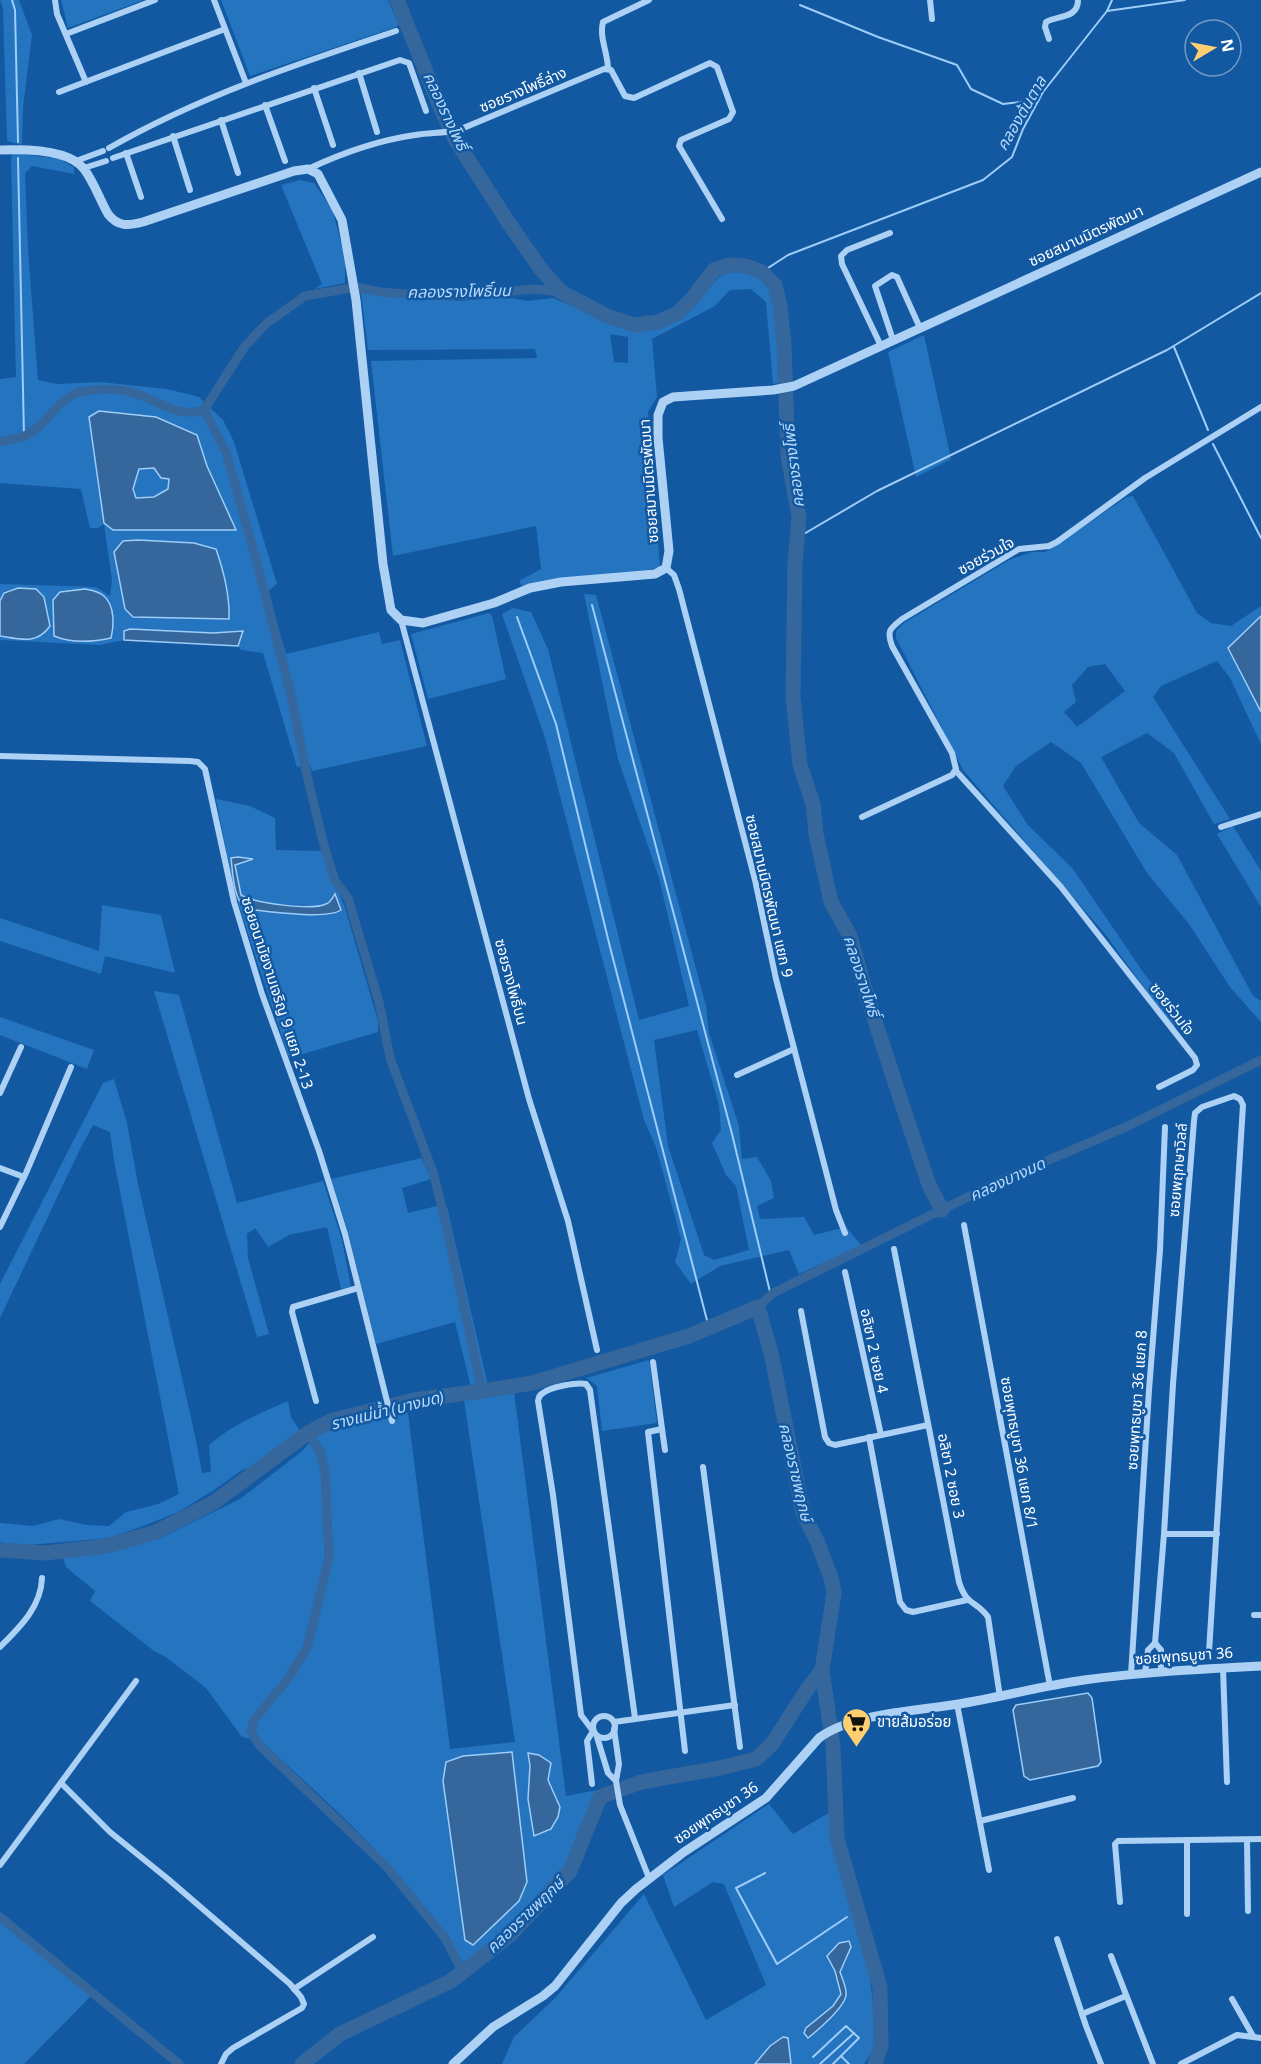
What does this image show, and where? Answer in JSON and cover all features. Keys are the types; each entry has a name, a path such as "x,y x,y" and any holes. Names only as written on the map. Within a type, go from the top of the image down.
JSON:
{"street":[{"path":"55,0 57,14 86,82"},
{"path":"66,34 155,0"},
{"path":"214,0 246,83"},
{"path":"649,0 603,22 601,33 608,56 608,69 625,96 634,98 710,63 717,67 733,112 729,119 681,140 679,146 722,219"},
{"path":"930,0 932,20"},
{"path":"1049,39 1045,27 1046,22 1071,14 1077,9 1078,0"},
{"path":"58,92 225,29"},
{"path":"76,161 109,148 148,126 246,83 396,31"},
{"path":"84,168 400,60 409,63 426,111"},
{"name":"ซอยรางโพธิ์ล่าง","path":"308,169 383,141 417,135 444,134 462,129 608,69"},
{"path":"359,73 377,132"},
{"path":"314,88 333,145"},
{"path":"266,105 285,161"},
{"path":"220,120 238,173"},
{"path":"173,136 190,190"},
{"path":"109,148 112,158"},
{"path":"0,150 54,153 76,161 84,168 113,221 122,225 130,225 222,197 294,171 308,169 318,174 342,220 352,273 383,564 391,610 401,620 423,623 494,603 530,588 561,582 655,574 666,568"},
{"path":"126,153 141,197"},
{"name":"ซอยสมานมิตรพัฒนา","path":"666,568 669,551 658,438 658,415 663,402 682,396 773,390 794,386 1261,172"},
{"path":"881,346 842,264 841,256 847,250 890,233"},
{"path":"894,340 875,286 892,275 897,277 920,328"},
{"name":"ซอยร่วมใจ","path":"1159,1088 1193,1070 1197,1065 1195,1058 1061,887 956,771 957,764 952,753 892,646 889,632 902,619 1010,554 1025,548 1049,546 1057,542 1145,478 1261,407"},
{"name":"ซอยสมานมิตรพัฒนา แยก 9","path":"666,568 674,575 679,589 755,880 794,1049 836,1210 845,1233"},
{"name":"ซอยรางโพธิ์บน","path":"401,620 529,1099 568,1221 597,1350"},
{"name":"ซอยอนามัยงามเจริญ 9 แยก 2-13","path":"0,756 189,761 198,762 205,769 234,902 270,1016 322,1161 345,1234 392,1421"},
{"path":"862,817 956,771"},
{"path":"1221,827 1261,814"},
{"path":"0,1093 21,1047"},
{"path":"737,1075 794,1049"},
{"path":"0,1227 71,1067"},
{"name":"ซอยพฤกษาวิลล์","path":"1145,1672 1148,1650 1155,1643 1195,1113 1202,1107 1234,1096 1240,1099 1243,1105 1209,1652"},
{"name":"ซอยพุทธบูชา 36 แยก 8","path":"1131,1675 1160,1250 1165,1127"},
{"path":"0,1168 24,1177"},
{"name":"ซอยพุทธบูชา 36 แยก 8/1","path":"964,1225 1050,1686"},
{"name":"อลิซา 2 ซอย 3","path":"894,1249 959,1582 967,1600 984,1610 988,1617 1000,1696"},
{"name":"อลิซา 2 ซอย 4","path":"845,1272 881,1435"},
{"path":"316,1401 293,1307 358,1288"},
{"path":"801,1311 825,1437 829,1443 835,1445 928,1425"},
{"path":"653,1362 665,1450"},
{"path":"635,1718 590,1390 586,1384 579,1383 546,1391 540,1395 538,1401 553,1495 581,1715 595,1734 608,1738 614,1726 635,1718 735,1705"},
{"path":"662,1429 648,1432 685,1751"},
{"path":"869,1437 900,1602 906,1610 913,1612 967,1600"},
{"path":"703,1467 740,1747"},
{"path":"1164,1534 1217,1534"},
{"path":"0,1647 21,1627 38,1600 42,1590 42,1578"},
{"name":"ซอยพฤกษาวิลล์","path":"1155,1643 1161,1650 1161,1671"},
{"name":"ซอยพุทธบูชา 36","path":"453,2064 493,2027 555,1986 621,1904 648,1878 766,1798 819,1738 828,1731 895,1713 1050,1686 1145,1672 1261,1666"},
{"path":"1223,1668 1227,1782"},
{"path":"0,1865 136,1681"},
{"path":"957,1704 989,1870"},
{"path":"617,1783 608,1773 595,1734 593,1724 598,1718 608,1717 614,1726 619,1764 618,1796 648,1878"},
{"path":"591,1784 587,1741 595,1734"},
{"path":"61,1783 110,1832 168,1878 301,1997 304,2004 302,2008 233,2048 226,2054 222,2063"},
{"path":"980,1821 1073,1798"},
{"path":"1120,1902 1115,1844 1118,1841 1261,1839"},
{"path":"1187,1840 1187,1914"},
{"path":"1247,1840 1248,1911"},
{"path":"294,1989 373,1937"},
{"path":"1057,1939 1101,2064"},
{"path":"1111,1956 1153,2064"},
{"path":"1082,2014 1126,1996"},
{"path":"1232,1999 1253,2036"},
{"path":"1181,2064 1232,2037 1244,2035 1261,2038"}],"shaded area":[{"path":"0,0 19,0 32,35 23,107 22,145 7,141 3,8"},
{"path":"61,0 144,0 68,28"},
{"path":"221,0 388,0 399,25 250,76"},
{"path":"13,153 59,159 74,167 74,174 32,166 25,173 28,250 38,380 57,384 100,382 167,389 199,397 223,420 234,442 277,584 268,591 286,654 379,632 382,644 400,640 427,746 312,771 310,765 297,767 263,653 241,650 238,646 243,631 124,632 124,640 100,645 0,640 0,633 1,636 22,638 44,635 18,588 4,592 0,601 0,584 96,587 110,596 112,580 104,524 98,528 90,528 81,489 0,483 0,379 16,377 11,158","holes":["99,411 197,435 207,466 236,530 104,523","123,541 194,543 216,550 226,584 229,619 133,617 125,609 122,593"]},
{"path":"300,180 314,183 332,209 345,257 345,283 314,289 322,284 281,185"},
{"path":"732,268 756,275 767,283 772,292 777,316 781,382 773,384 766,302 751,289 730,290 715,306 652,339 657,397 648,412 660,568 522,586 519,581 541,569 536,526 393,556 371,361 537,358 535,349 368,350 361,293 459,301 505,297 528,301 553,298 620,326 639,329 661,325 693,307 718,278","holes":["610,334 628,337 628,363 614,362"]},
{"path":"924,335 951,459 916,477 888,352"},
{"path":"99,411 156,417 197,435 207,466 236,530 113,530 104,523 89,417","holes":["154,468 161,478 169,479 168,489 154,497 136,498 133,489 139,469"]},
{"path":"154,468 169,479 168,489 154,497 136,498 133,489 139,469"},
{"path":"1133,496 1197,613 1211,623 1231,626 1261,606 1261,616 1228,648 1261,712 1261,744 1230,678 1217,661 1161,686 1153,697 1230,819 1214,824 1174,753 1147,733 1101,757 1139,823 1177,855 1253,996 1261,1001 1261,1022 1230,987 1189,924 1147,873 1081,763 1051,742 1016,766 1003,786 1028,825 1073,869 1143,972 1172,1010 1175,1030 1105,934 963,770 896,638 896,631 904,623 1009,560 1032,552 1045,552 1127,497","holes":["1105,664 1125,691 1077,727 1064,712 1076,702 1072,685 1088,667"]},
{"path":"123,541 194,543 216,549 226,584 229,619 133,617 125,609 114,552"},
{"path":"18,588 36,589 44,597 50,626 40,636 21,639 0,636 0,601 4,593"},
{"path":"85,589 95,591 108,600 113,622 111,638 82,641 54,636 53,600 60,592"},
{"path":"584,594 596,595 706,1006 709,1033 739,1126 742,1159 757,1157 771,1181 774,1198 757,1206 760,1219 804,1217 814,1235 846,1227 862,1246 799,1274 789,1250 720,1266 691,1284 675,1262 681,1239 656,1147 644,1120 545,738 502,614 513,608 531,612 548,649 639,1020 689,1006 659,878 618,759","holes":["697,1030 719,1105 721,1130 712,1143 726,1175 736,1186 749,1250 714,1260 704,1255 668,1146 654,1040"]},
{"path":"489,613 492,616 506,679 428,699 411,634"},
{"path":"1261,616 1261,712 1228,648"},
{"path":"130,629 213,633 243,631 238,646 124,640 124,631"},
{"path":"216,799 250,806 275,818 276,850 323,851 345,908 378,1021 378,1032 289,1058 235,894","holes":["231,858 252,860 235,865 240,895 284,906 309,907 329,904 335,913 298,914 246,909 236,894"]},
{"path":"1233,826 1261,871 1261,907 1217,834"},
{"path":"231,858 253,859 235,865 241,895 270,903 308,907 327,903 335,894 341,910 334,913 310,915 246,909 238,899 233,878"},
{"path":"102,905 161,915 175,973 105,956 101,974 0,941 0,918 99,951"},
{"path":"154,991 179,995 237,1203 323,1181 342,1240 351,1287 341,1289 327,1227 289,1235 268,1247 255,1228 247,1234 248,1258 269,1334 257,1337"},
{"path":"0,1017 94,1050 87,1069 0,1035"},
{"path":"114,1079 127,1123 138,1184 202,1473 211,1472 209,1445 237,1425 288,1401 291,1417 300,1431 253,1467 242,1470 180,1511 151,1523 110,1538 16,1546 0,1542 0,1523 33,1526 59,1519 87,1525 109,1526 126,1512 158,1504 179,1494 110,1132 93,1125 0,1318 0,1284 103,1083"},
{"path":"422,1158 431,1179 402,1188 408,1213 437,1206 447,1207 488,1386 471,1387 455,1322 376,1344 348,1232 331,1179"},
{"path":"649,1360 657,1423 602,1431 597,1386 586,1378"},
{"path":"514,1392 566,1796 609,1788 571,1859 556,1879 518,1920 464,1968 422,1904 372,1846 261,1741 242,1737 206,1688 90,1601 95,1591 66,1567 62,1554 77,1555 159,1539 240,1499 301,1452 315,1437 342,1424 383,1415 408,1413 450,1749 515,1742 464,1400","holes":["528,1754 548,1780 560,1807 528,1799 530,1766"]},
{"path":"1088,1693 1092,1698 1101,1762 1098,1766 1030,1780 1024,1776 1013,1710 1016,1705"},
{"path":"512,1752 527,1882 519,1901 473,1945 465,1940 443,1781 446,1762 463,1756"},
{"path":"528,1753 539,1755 551,1763 548,1780 560,1807 558,1817 551,1829 534,1836 528,1799 530,1766"},
{"path":"769,1804 793,1834 832,1811 853,1915 869,1970 877,2037 864,2064 502,2064 514,2037 556,1997 644,1894 706,2020 766,1985 724,1884 713,1882 674,1907 663,1875"},
{"path":"0,1918 91,1996 24,2064 0,2064"},
{"path":"849,1941 851,1947 840,1972 846,1989 844,2000 830,2018 808,2038 804,2033 806,2028 833,2006 841,1994 835,1971 827,1956 839,1943"},
{"path":"783,2037 788,2038 791,2064 755,2064 770,2046"}],"waterway":[{"path":"12,0 15,10 18,142"},
{"name":"คลองรางโพธิ์","path":"397,0 455,139 508,222 540,268 561,292 607,316 634,325 658,322 678,313 714,270 730,265 746,266 762,272 775,285 780,306 784,345 788,456 799,517 795,562 793,697 800,765 813,804 816,834 831,902 850,936 867,996 929,1185 942,1210"},
{"path":"1107,11 1112,0"},
{"name":"คลองต้นตาล","path":"762,272 788,255 983,180 1012,157 1023,129 1043,92 1107,11 1185,0"},
{"path":"800,5 878,37 957,65 971,89 1003,104 1039,100"},
{"path":"18,158 24,436"},
{"name":"คลองรางโพธิ์บน","path":"0,441 31,433 67,398 86,391 106,389 125,391 141,395 175,410 184,412 204,410 245,346 267,323 305,296 356,287 416,295 458,296 534,289 561,292"},
{"path":"797,538 877,491 1167,350 1261,293"},
{"path":"1174,347 1208,430"},
{"path":"204,410 226,452 257,563 291,695 323,842 335,881 348,898 379,1002 390,1058 434,1175 482,1391"},
{"path":"1213,444 1261,538"},
{"path":"592,605 732,1134 771,1296"},
{"path":"517,617 556,724 610,947 709,1328"},
{"name":"คลองบางมด","path":"758,1307 773,1293 1000,1181 1128,1126 1261,1060"},
{"name":"รางแม่น้ำ (บางมด)","path":"0,1550 45,1553 107,1546 156,1532 213,1503 308,1433 333,1420 414,1400 532,1383 689,1336 758,1307 772,1357 803,1513 817,1541 831,1578 834,1593 822,1670 833,1746 837,1838 880,1987 881,2046 875,2064"},
{"path":"308,1433 320,1452 325,1471 329,1558 307,1648 287,1680 254,1720 251,1732 259,1745 386,1866 445,1938 463,1973"},
{"name":"คลองราชพฤกษ์","path":"302,2064 340,2034 451,1981 509,1936 570,1871 600,1797 641,1782 756,1759 772,1744 822,1670"},
{"path":"765,1873 736,1888 777,1964 847,1917"},
{"path":"0,1917 179,2064"},
{"path":"813,2057 846,2026 859,2038 833,2064"},
{"path":"820,2064 854,2033"},
{"path":"841,2056 849,2064"}],"place":[{"name":"ขายส้มอร่อย","path":"856,1748"}]}
